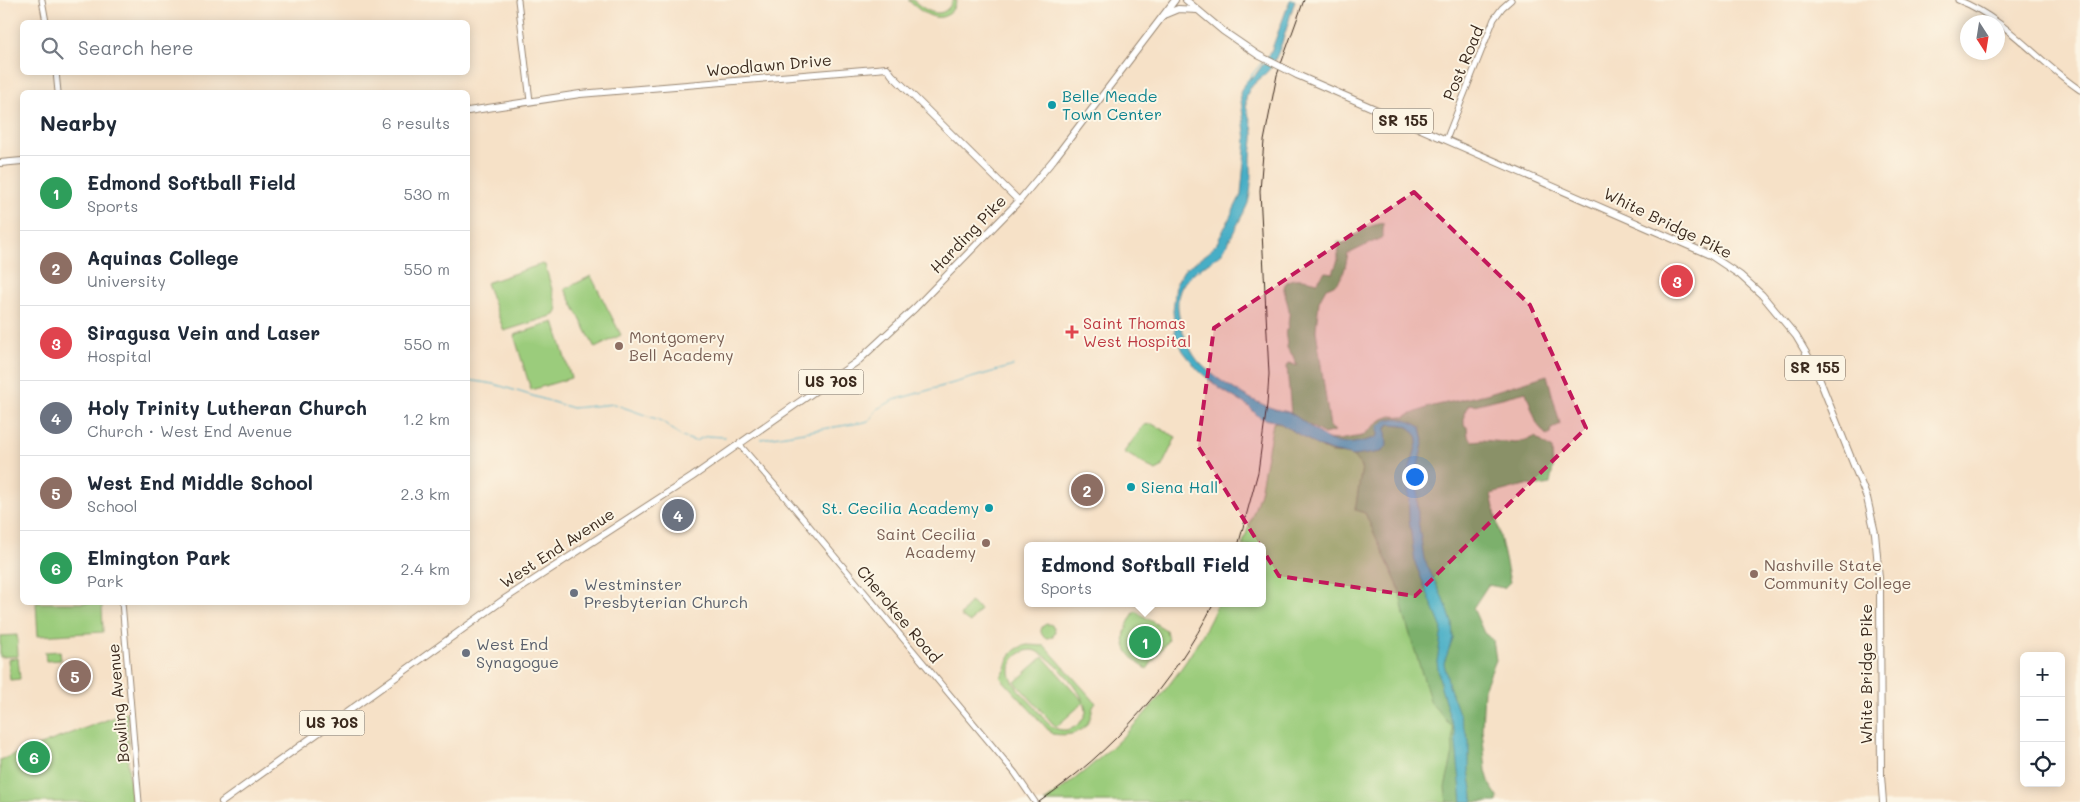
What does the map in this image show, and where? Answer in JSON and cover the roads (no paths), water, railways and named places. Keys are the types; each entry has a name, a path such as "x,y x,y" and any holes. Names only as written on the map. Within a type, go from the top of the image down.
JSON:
{"main road":[{"name":"Harding Pike","path":"739,444 825,386 865,356 915,308 1019,201 1175,0"},
{"name":"White Bridge Pike","path":"1186,0 1245,47 1297,75 1710,255 1740,275 1762,294 1796,336 1815,368 1837,418 1867,498 1875,533 1880,589 1880,776 1883,802"},
{"path":"1161,18 1178,9 1198,10 1194,0"},
{"name":"Woodlawn Drive","path":"470,111 514,106 530,101 580,94 887,68 892,76 1019,201"},
{"path":"0,164 20,161"},
{"name":"West End Avenue","path":"222,802 506,598 586,548 739,444"}],"street":[{"path":"42,0 46,20"},
{"path":"518,0 530,101"},
{"name":"Post Road","path":"1446,140 1494,19 1511,0"},
{"path":"1958,0 1995,18 2058,76 2080,90"},
{"path":"56,75 58,90"},
{"name":"Cherokee Road","path":"739,444 1015,773 1035,802"},
{"name":"Bowling Avenue","path":"122,605 139,802"}],"water":[{"path":"1290,0 1295,0 1275,61 1247,94 1247,107 1253,135 1251,186 1248,203 1222,253 1191,275 1182,287 1179,294 1178,310 1182,329 1189,347 1198,361 1215,376 1239,392 1264,405 1292,414 1329,440 1344,444 1375,438 1378,435 1379,426 1394,418 1405,420 1421,427 1424,440 1417,470 1418,520 1424,559 1447,607 1452,623 1453,638 1444,663 1449,686 1469,741 1472,802 1462,802 1455,733 1441,688 1437,662 1442,629 1415,563 1409,519 1408,475 1418,440 1417,436 1410,428 1403,425 1390,424 1386,427 1387,446 1381,452 1354,456 1318,446 1278,422 1260,418 1248,406 1219,388 1198,370 1183,351 1175,333 1173,311 1176,284 1184,270 1208,253 1217,243 1241,195 1246,139 1240,93 1244,84 1256,74 1270,54"}],"waterway":[{"path":"1245,83 1263,61"},
{"path":"761,439 865,422 870,420 877,409 894,400 1013,366"},
{"path":"470,380 494,384 572,408 614,404 662,421 682,437 695,441 707,436 725,437"},
{"path":"1378,431 1378,427 1387,420"}],"railway":[{"path":"1239,542 1258,472 1269,374 1260,191 1264,141 1277,75 1304,0"},
{"path":"1039,802 1092,761 1139,714 1180,661 1212,607"}],"place":[{"name":"Belle Meade Town Center","path":"1052,105"},
{"name":"Siragusa Vein and Laser","path":"1677,281"},
{"name":"Saint Thomas West Hospital","path":"1072,332"},
{"name":"Montgomery Bell Academy","path":"619,346"},
{"name":"Siena Hall","path":"1131,487"},
{"name":"Aquinas College","path":"1087,490"},
{"name":"St. Cecilia Academy","path":"989,508"},
{"name":"Holy Trinity Lutheran Church","path":"678,515"},
{"name":"Saint Cecilia Academy","path":"986,543"},
{"name":"Nashville State Community College","path":"1754,574"},
{"name":"Westminster Presbyterian Church","path":"574,593"},
{"name":"Edmond Softball Field","path":"1145,642"},
{"name":"West End Synagogue","path":"466,653"},
{"name":"West End Middle School","path":"75,676"},
{"name":"Elmington Park","path":"34,757"}]}
